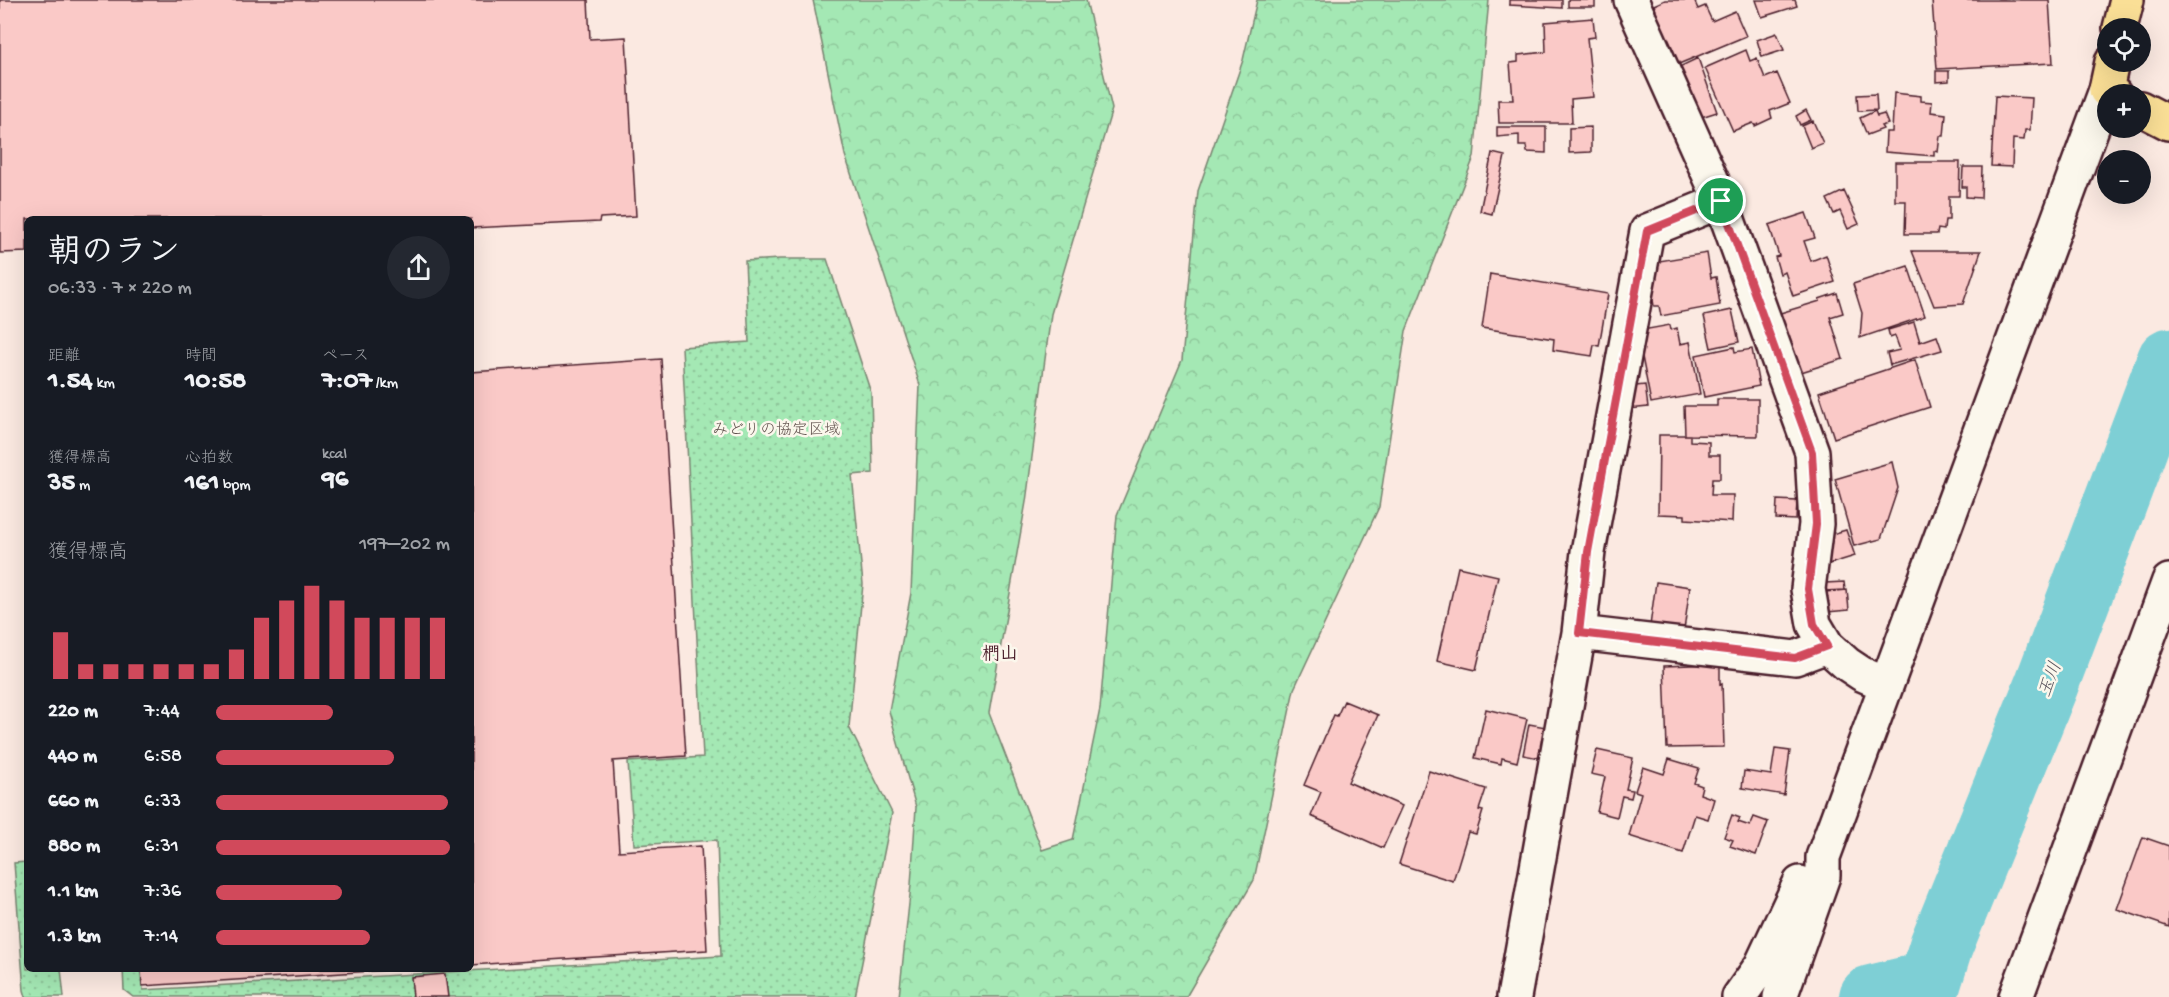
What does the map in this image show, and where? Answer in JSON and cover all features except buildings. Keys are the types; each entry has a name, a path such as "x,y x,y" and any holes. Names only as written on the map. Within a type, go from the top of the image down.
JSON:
{"main road":[{"path":"2122,18 2127,0"}],"street":[{"path":"1631,0 1721,201 1812,452 1816,524 1808,589 1814,624 1827,646 1862,674 1885,684"},
{"path":"1780,997 1823,876 1822,857 1885,684 2114,138"},
{"path":"1514,997 1579,633 1588,552 1647,231 1721,201"},
{"path":"2016,997 2169,581"},
{"path":"1579,633 1795,658 1827,646"},
{"path":"1739,997 1761,966 1804,873 1822,857"}],"green space":[{"path":"813,0 1086,0 1112,109 1051,314 1026,502 989,713 1042,850 1073,840 1100,709 1117,515 1182,360 1198,191 1243,60 1257,0 1489,0 1474,157 1406,331 1379,507 1294,689 1254,880 1186,997 899,997 911,885 916,807 889,711 911,593 920,385 845,155"},
{"name":"みどりの協定区域","path":"827,259 871,393 873,473 852,475 863,584 849,727 892,813 855,997 133,997 124,990 123,972 141,972 143,990 721,956 717,840 634,845 628,762 703,757 682,347 749,342 745,261"},
{"path":"24,862 24,972 61,972 64,997 26,997 14,863"}],"waterway":[{"name":"玉川","path":"1925,997 1941,946 2046,686 2169,360"},
{"path":"1871,997 1929,983"}],"district":[{"name":"椚山","path":"1000,653"}],"route":[{"path":"1721,201 1812,452 1816,524 1808,589 1814,624 1827,646 1795,658 1579,633 1588,552 1647,231 1721,201"}]}
